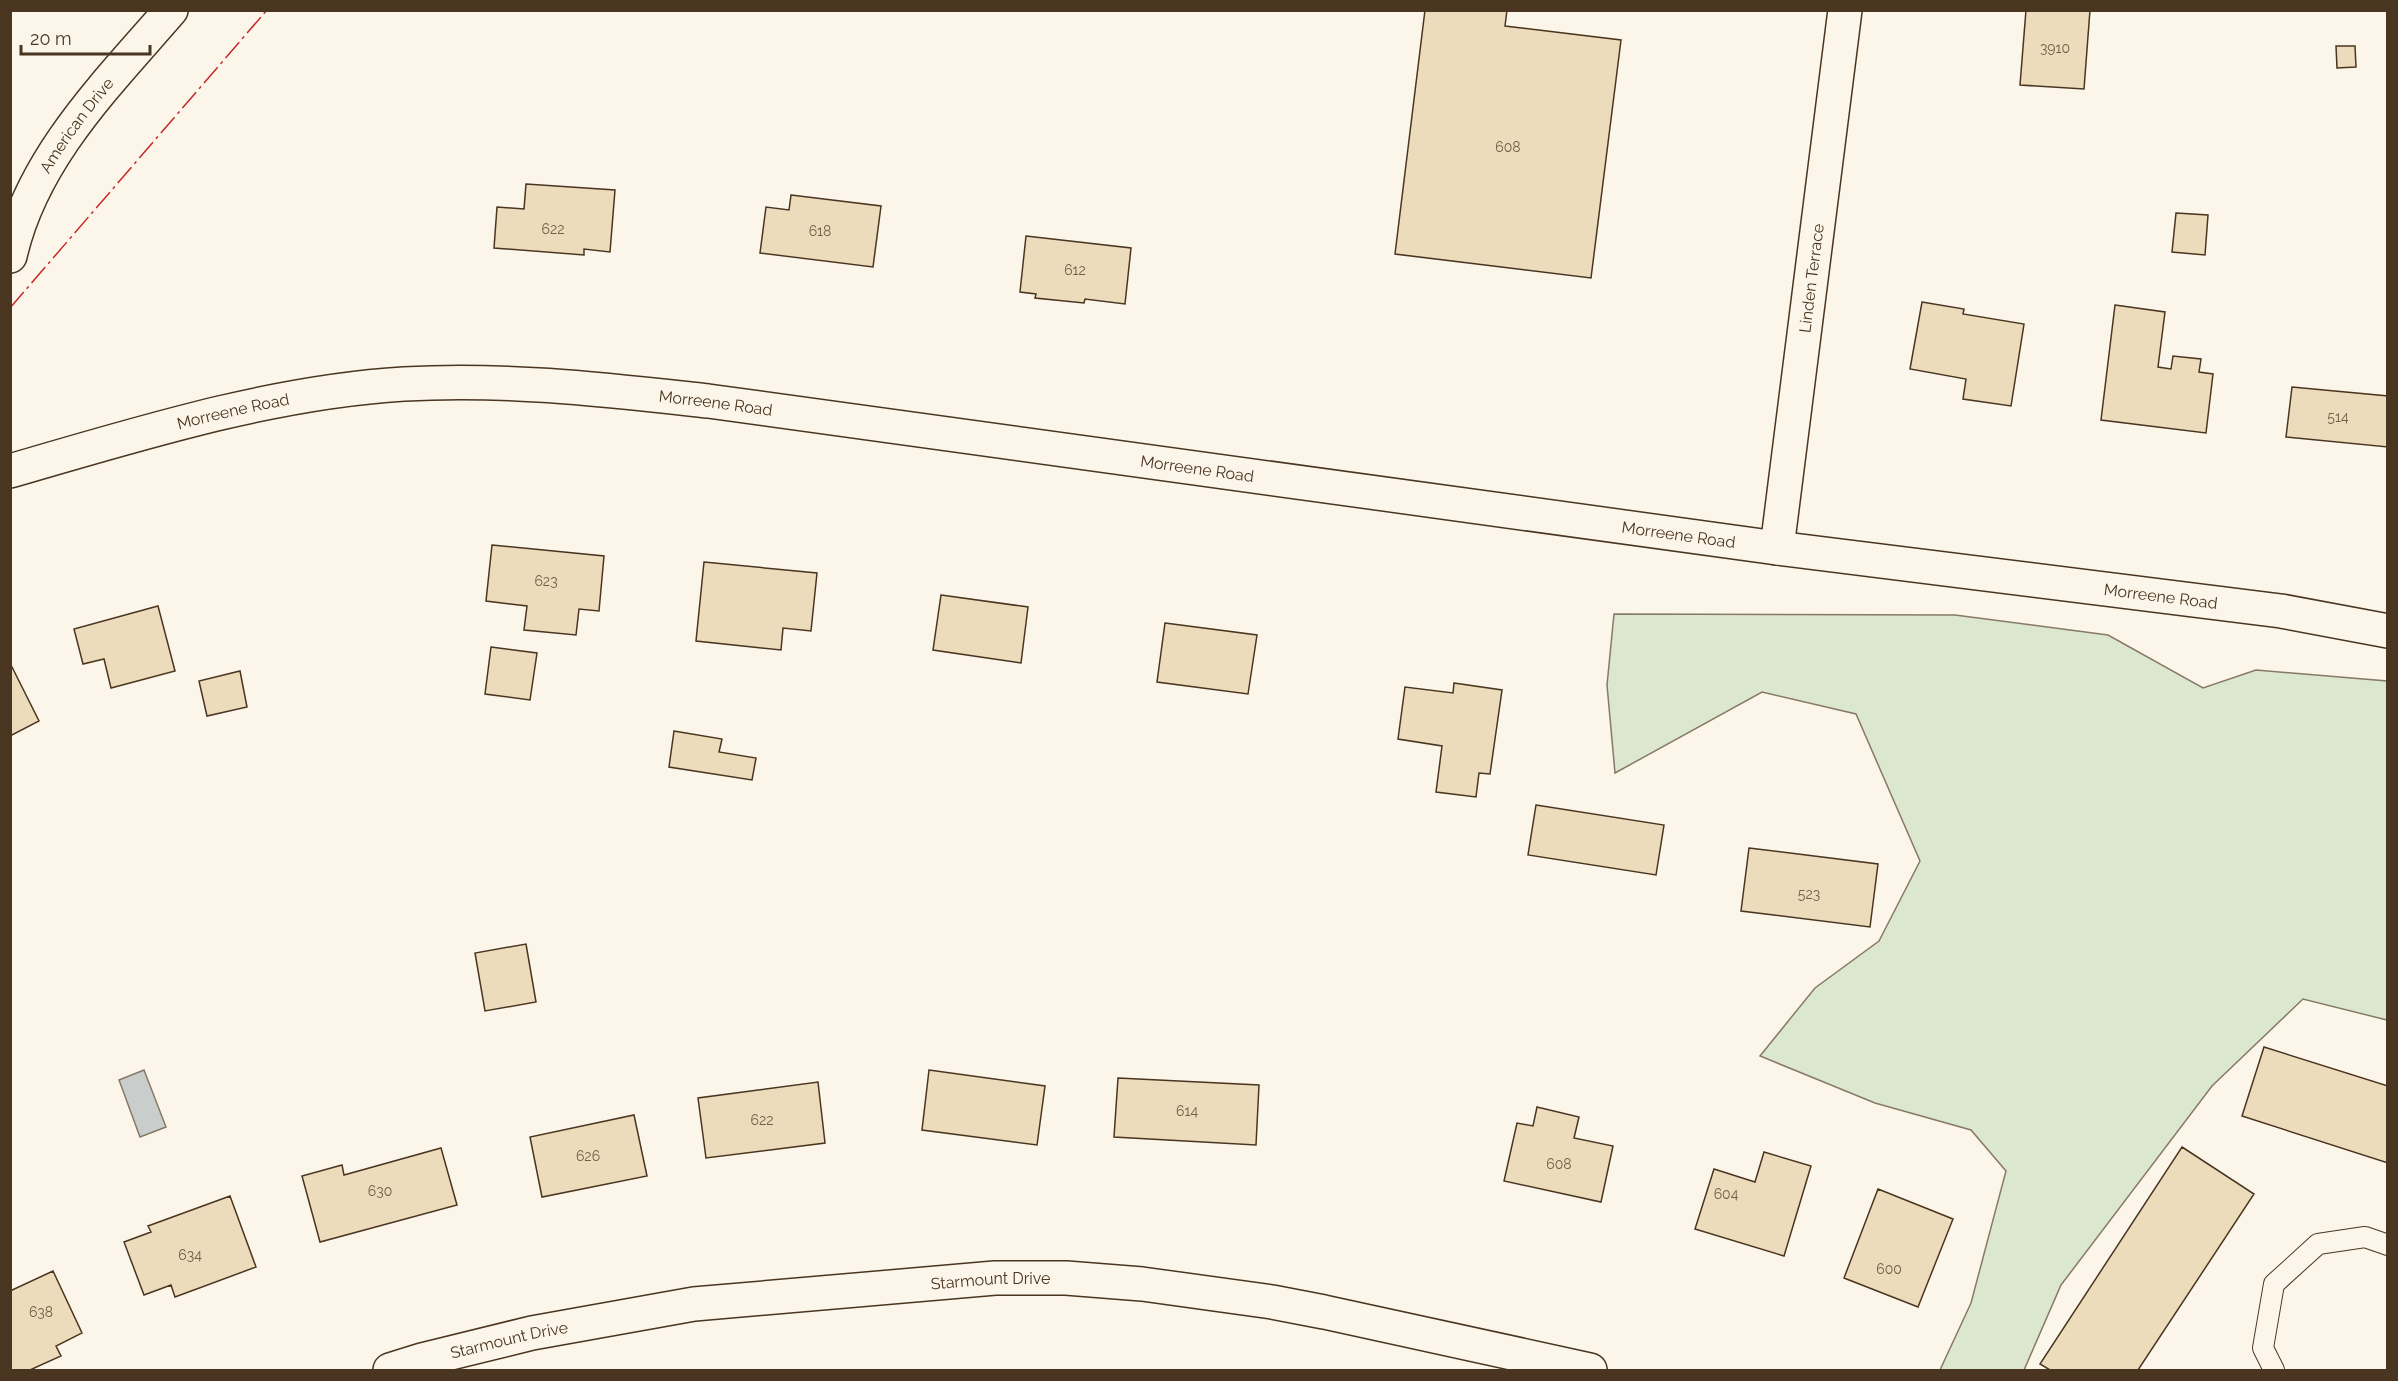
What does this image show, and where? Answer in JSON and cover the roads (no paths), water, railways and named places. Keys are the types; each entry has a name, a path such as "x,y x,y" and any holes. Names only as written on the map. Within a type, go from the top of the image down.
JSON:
{"street":[{"name":"American Drive","path":"10,256 27,206 44,170 68,134 171,10"},
{"name":"Linden Terrace","path":"1777,548 1845,10"},
{"name":"Morreene Road","path":"10,471 161,428 309,395 404,384 505,383 708,401 1777,548 2281,612 2388,631"},
{"name":"Starmount Drive","path":"390,1371 422,1360 532,1333 694,1304 995,1278 1066,1278 1142,1284 1272,1302 1590,1371"}],"lane":[{"path":"2274,1371 2263,1348 2274,1284 2318,1244 2365,1237 2388,1245"}]}
